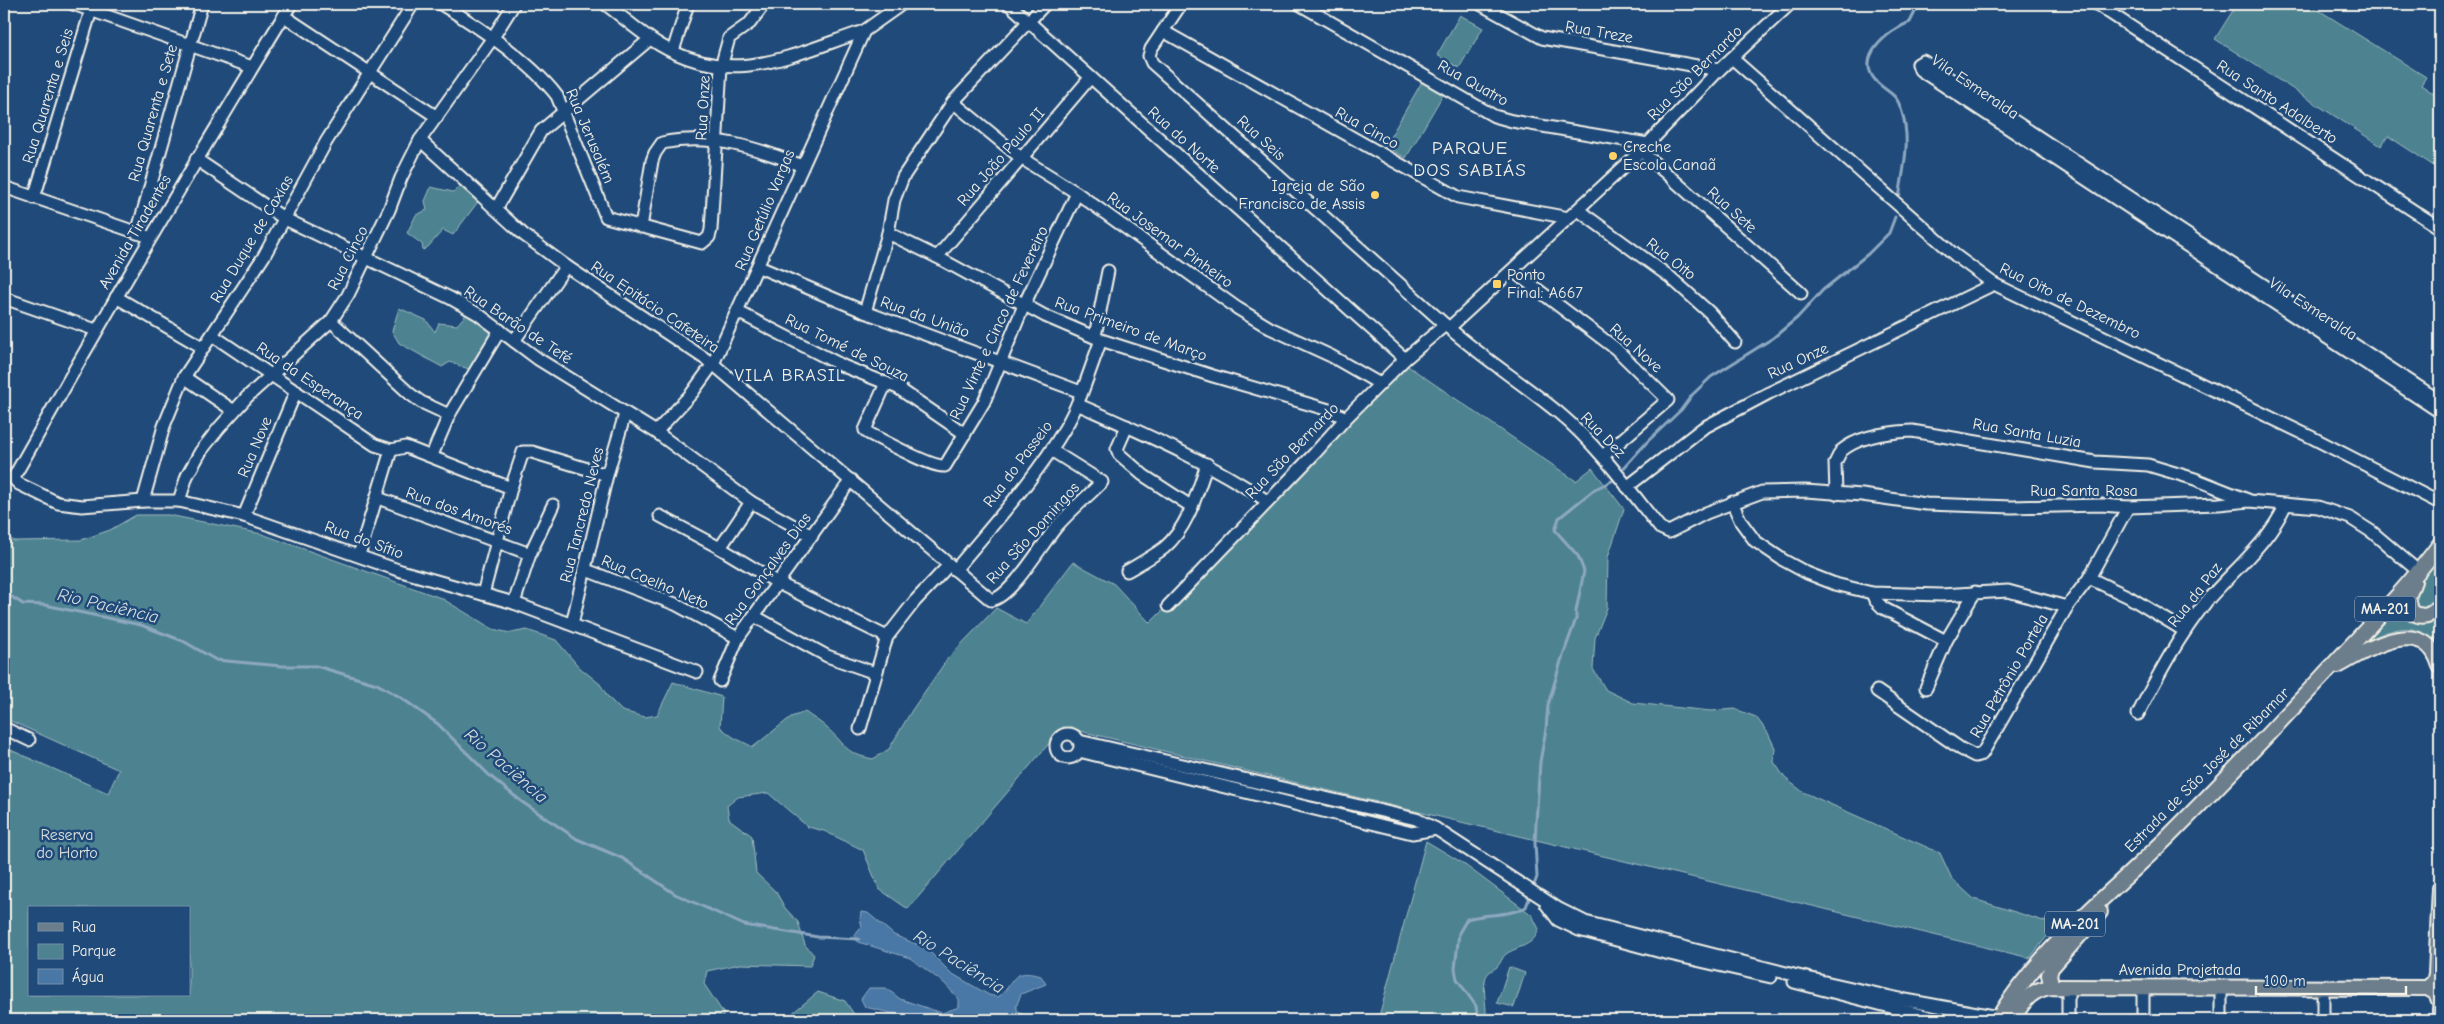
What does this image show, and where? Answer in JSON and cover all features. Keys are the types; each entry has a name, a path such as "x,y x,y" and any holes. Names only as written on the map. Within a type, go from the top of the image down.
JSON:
{"main road":[{"name":"Estrada de São José de Ribamar","path":"2003,1019 2034,970 2075,924 2166,839 2327,672 2422,567 2440,544"},
{"path":"2422,567 2410,589 2408,605 2414,614 2424,616 2432,613 2440,605"},
{"path":"2327,672 2376,645 2400,638 2415,640 2428,646 2436,656 2440,666"},
{"path":"2003,1019 2033,992 2041,988 2052,987 2049,975 2058,958 2166,839"},
{"path":"2440,888 2436,974 2434,982 2427,988 2436,993 2440,1003"},
{"name":"Avenida Projetada","path":"2052,987 2427,988"},
{"path":"2440,1009 2440,1020"}],"street":[{"path":"73,4 92,7 252,67"},
{"name":"Rua Quarenta e Sete","path":"137,232 202,4"},
{"name":"Avenida Tiradentes","path":"15,480 15,475 96,330 196,159 291,4"},
{"name":"Rua Duque de Caxias","path":"144,501 161,435 184,377 202,347 238,298 285,219 326,142 368,72 413,4"},
{"name":"Rua Jerusalém","path":"441,4 492,39 546,82 565,110 606,217 698,243 706,241 711,230"},
{"name":"Rua Cinco","path":"179,501 187,476 201,451 234,410 331,321 348,295 366,260 401,178 420,140 492,39 514,4"},
{"path":"605,4 650,39 696,62 722,67 760,65 864,31"},
{"path":"673,51 688,4"},
{"name":"Rua Onze","path":"711,230 722,67 729,38 750,23 764,4"},
{"name":"Rua Getúlio Vargas","path":"656,432 692,393 713,364 759,267 802,166 864,31 902,4"},
{"name":"Rua do Norte","path":"1009,4 1362,318 1405,359"},
{"path":"865,312 888,233 894,200 903,177 953,102 1045,4"},
{"path":"1163,31 1181,4"},
{"name":"Rua Quatro","path":"1299,4 1494,116 1644,147"},
{"name":"Rua Treze","path":"1480,4 1542,38 1719,70"},
{"name":"Rua São Bernardo","path":"1168,606 1315,453 1346,418 1405,359 1513,270 1644,147 1719,70 1790,4"},
{"name":"Rua Santo Adalberto","path":"2096,4 2440,228"},
{"name":"Rua Quarenta e Seis","path":"34,198 92,7"},
{"path":"284,16 437,117"},
{"name":"Rua Cinco","path":"1163,31 1458,197 1569,218"},
{"name":"Rua Seis","path":"1163,31 1151,49 1149,56 1152,63 1447,326"},
{"path":"496,209 541,131 650,39"},
{"name":"Rua Oito de Dezembro","path":"1732,58 1956,256 1994,284 2313,438 2440,503"},
{"name":"Vila Esmeralda","path":"2211,257 1923,61 1918,64 1918,68 1926,74 2326,331 2398,379 2440,412"},
{"name":"Rua João Paulo II","path":"937,257 1090,78"},
{"name":"Rua Josemar Pinheiro","path":"953,102 1022,158 1077,194 1237,308 1270,328 1331,356 1380,384"},
{"name":"Rua Epitácio Cafeteira","path":"420,140 524,235 566,266 713,364 987,598"},
{"path":"641,227 655,153 662,143 718,141 759,150 802,166"},
{"name":"Rua Sete","path":"1644,147 1801,293"},
{"name":"Rua Barão de Tefé","path":"196,159 285,219 366,260 450,298 500,330 538,359 656,432 751,502 812,536"},
{"path":"4,187 150,237"},
{"name":"Rua Vinte e Cinco de Fevereiro","path":"886,383 865,430 911,455 941,467 947,464 984,402 1024,305 1077,194"},
{"name":"Rua Oito","path":"1578,210 1670,277 1709,312 1735,342"},
{"name":"Rua Primeiro de Março","path":"888,233 937,257 1024,305 1098,338 1213,376 1329,410 1346,418"},
{"path":"514,341 566,266"},
{"name":"Rua da União","path":"759,267 865,312 1081,392"},
{"name":"Rua Nove","path":"1513,270 1615,348 1668,400 1603,456"},
{"name":"Rua do Passeio","path":"860,729 887,637 916,601 952,567 1051,450 1077,404 1098,338 1108,271"},
{"name":"Rua Onze","path":"1624,483 1703,428 1769,393 1994,284"},
{"path":"116,297 202,347"},
{"path":"4,298 96,330"},
{"name":"Rua Tomé de Souza","path":"738,312 843,366 886,383 965,434"},
{"path":"331,321 410,394 421,402 449,416"},
{"name":"Rua Dez","path":"1447,326 1481,356 1560,414 1603,456 1660,528 1669,532 1732,502"},
{"path":"432,455 449,416 500,330"},
{"name":"Rua da Esperança","path":"212,335 375,445 391,450"},
{"path":"184,377 234,410"},
{"name":"Vila Esmeralda","path":"2398,379 2440,401"},
{"name":"Rua Nove","path":"244,516 296,391"},
{"path":"1077,404 1207,464 1267,501"},
{"name":"Rua Tancredo Neves","path":"572,624 607,475 625,414"},
{"path":"1127,426 1117,449 1119,454 1151,480 1192,507"},
{"name":"Rua Santa Luzia","path":"1836,494 1835,463 1841,451 1868,439 1892,432 1912,431 2095,462 2148,465 2195,479 2249,501"},
{"path":"359,555 378,498 391,450 406,447 432,455 511,488"},
{"name":"Rua São Domingos","path":"987,598 994,600 1003,594 1020,576 1058,525 1102,482 1051,450"},
{"path":"483,594 495,542 523,452 532,452 607,475"},
{"path":"1127,571 1165,547 1181,527 1192,507 1207,464"},
{"name":"Rua do Sítio","path":"15,480 19,484 58,503 82,506 144,501 179,501 244,516 401,571 514,603 697,672"},
{"name":"Rua Gonçalves Dias","path":"720,682 738,638 851,480"},
{"name":"Rua Santa Rosa","path":"1732,502 1762,492 1805,491 1926,504 2012,507 2101,505 2128,507 2219,504 2249,501 2318,507 2350,518 2422,567"},
{"name":"Rua dos Amorés","path":"378,498 530,554"},
{"path":"720,548 751,502"},
{"path":"1732,502 1741,522 1755,541 1806,573 1835,584 1872,593 1941,595 2008,592 2067,607"},
{"name":"Rua da Paz","path":"2138,714 2185,631 2212,596 2271,533 2286,504"},
{"path":"514,603 530,554 553,505"},
{"name":"Rua Petrônio Portela","path":"1877,690 1961,749 1975,756 1982,754 2067,607 2089,578 2128,507"},
{"path":"660,516 720,548 778,583 887,637"},
{"name":"Rua Coelho Neto","path":"586,570 675,604 738,638"},
{"path":"2089,578 2129,598 2185,631"},
{"path":"1926,688 1946,641 1976,592"},
{"path":"1872,593 1875,600 1883,608 1946,641"},
{"path":"754,616 827,656 876,673"},
{"path":"4,728 29,740"},
{"path":"1079,746 1416,819 1436,829 1542,898 1585,922 1686,953 1877,998 1941,1020"},
{"path":"2068,987 2068,1020"},
{"path":"2143,987 2144,1020"},
{"path":"2221,988 2221,1020"},
{"path":"2323,988 2324,1020"},
{"path":"1898,1004 2003,1019"}],"green space":[{"path":"2237,4 2309,4 2426,77 2421,85 2440,98 2440,170 2388,136 2381,146 2215,39"},
{"path":"1460,15 1483,28 1459,68 1437,55"},
{"path":"1423,80 1444,93 1406,158 1385,146"},
{"path":"464,183 480,199 453,235 443,230 423,250 422,244 407,233 416,215 427,210 425,201 431,187 453,192"},
{"path":"399,308 426,320 435,332 439,323 457,325 469,311 495,331 471,370 450,362 442,367 399,343 392,331"},
{"name":"Reserva do Horto","path":"1408,366 1576,481 1592,468 1624,509 1608,557 1607,608 1595,638 1593,669 1606,690 1633,703 1711,711 1735,709 1756,717 1768,733 1775,748 1774,762 1785,778 1803,792 1940,853 1952,879 1974,899 2056,925 2030,958 1063,727 908,909 879,889 863,850 824,831 808,827 768,793 738,797 727,806 729,819 752,836 756,873 776,892 785,908 798,922 805,945 814,955 810,966 740,964 707,971 704,984 724,1014 721,1020 4,1020 4,747 108,793 119,770 4,718 4,534 14,541 81,540 110,530 136,515 169,515 262,534 441,598 493,629 510,633 527,630 556,640 579,667 600,684 608,697 622,711 645,717 657,715 673,682 722,697 720,727 733,737 753,747 791,717 805,712 851,751 863,757 873,759 889,749 912,710 948,658 996,608 1026,624 1073,562 1114,584 1150,623"},
{"path":"2440,553 2440,567 2436,590 2430,603 2425,608 2418,607 2413,600 2417,588"},
{"path":"2396,603 2406,614 2415,620 2440,620 2438,646 2423,633 2407,629 2390,631 2359,644"},
{"path":"1426,841 1461,862 1532,915 1539,929 1530,942 1506,954 1500,964 1487,976 1485,985 1486,1020 1378,1020"},
{"path":"1509,967 1525,973 1514,1007 1497,1003"},
{"path":"818,992 845,1001 858,1020 784,1020"}],"water":[{"path":"861,912 868,913 894,935 926,948 951,973 989,995 998,997 1014,978 1023,974 1041,976 1046,984 1021,994 1016,1007 1021,1018 1016,1020 920,1020 865,1007 861,999 869,988 886,988 900,999 942,1013 959,1007 959,999 944,983 910,958 858,942 854,937 862,926"}],"waterway":[{"path":"1899,199 1906,154 1904,121 1899,103 1876,81 1870,72 1869,63 1877,46 1893,31 1910,22 1919,4"},
{"path":"1478,1020 1476,1006 1457,979 1455,969 1459,933 1467,919 1504,914 1526,907 1537,877 1536,823 1540,762 1548,705 1576,619 1584,571 1578,556 1555,530 1559,518 1595,489 1612,481 1647,442 1681,410 1692,395 1711,377 1773,338 1797,318 1823,290 1868,254 1889,233 1895,217"},
{"name":"Rio Paciência","path":"4,592 23,604 45,605 141,625 183,641 216,660 282,666 316,666 377,684 400,697 438,724 490,776 522,802 577,839 622,858 675,894 744,925 818,937 859,939"},
{"name":"Rio Paciência","path":"1018,1013 1031,1020"},
{"name":"Rio Paciência","path":"1115,1020 1129,1017 1138,1020"}],"place":[{"name":"Creche Escola Canaã","path":"1613,156"},
{"name":"Igreja de São Francisco de Assis","path":"1375,195"},
{"name":"Ponto Final: A667","path":"1497,284"}],"district":[{"name":"PARQUE DOS SABIÁS","path":"1470,159"},
{"name":"VILA BRASIL","path":"790,375"}]}
